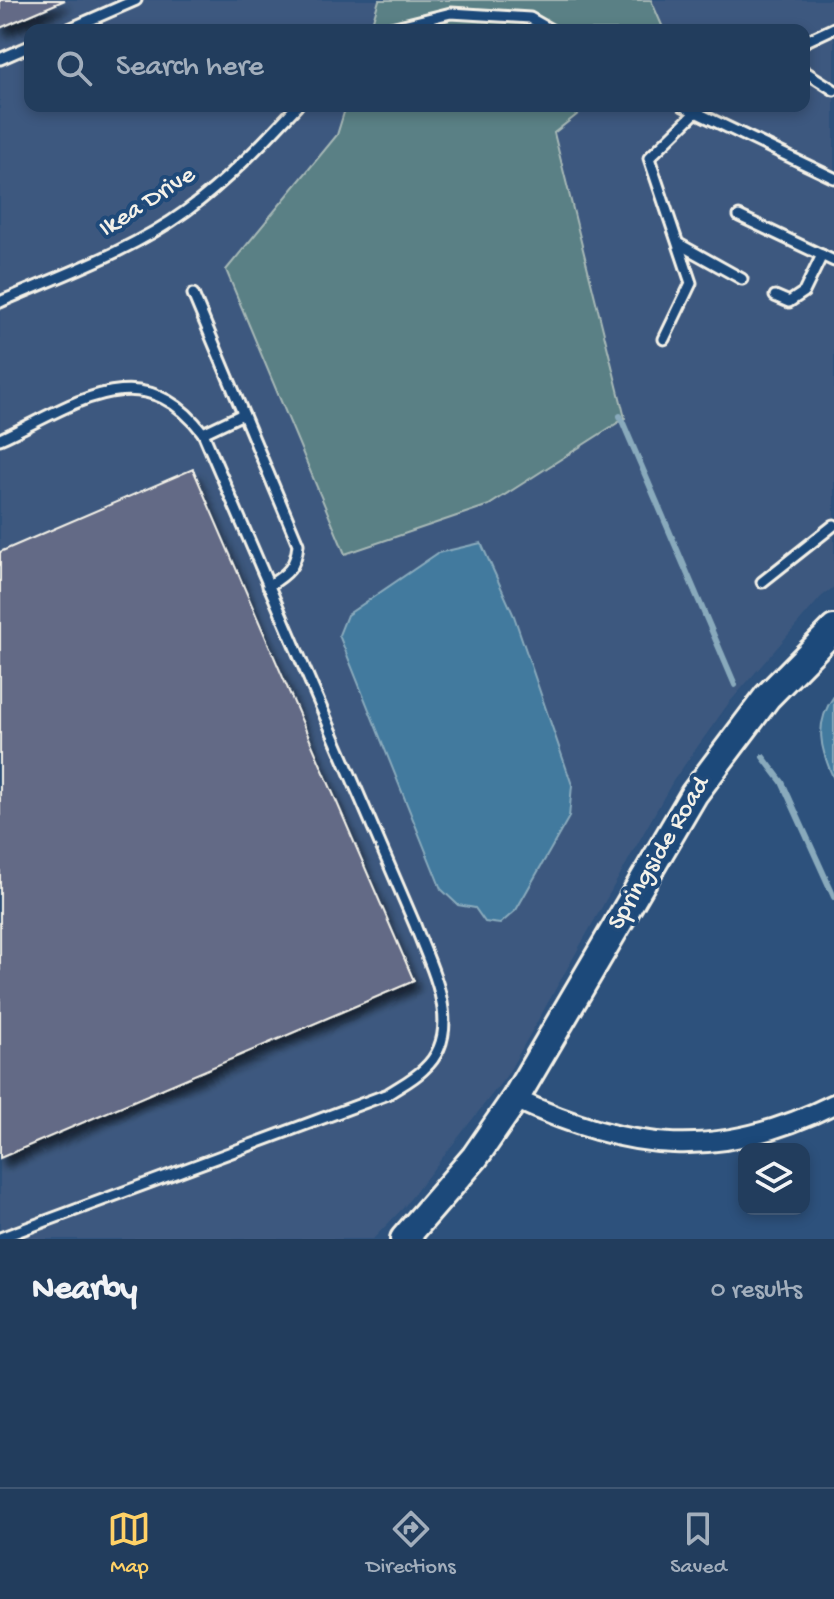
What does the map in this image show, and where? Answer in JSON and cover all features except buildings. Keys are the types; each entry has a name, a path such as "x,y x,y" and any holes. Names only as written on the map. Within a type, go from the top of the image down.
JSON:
{"main road":[{"name":"Springside Road","path":"404,1239 475,1157 515,1099 694,794 767,697 834,629"}],"street":[{"path":"515,1099 615,1138 672,1144 728,1142 763,1133 834,1104"}],"lane":[{"path":"81,24 136,0"},
{"path":"407,24 451,13 530,18 540,24"},
{"path":"810,39 834,28"},
{"path":"0,59 24,49"},
{"path":"810,75 834,90"},
{"name":"Ikea Drive","path":"0,302 106,257 185,212 253,153 291,112"},
{"path":"664,339 691,283 649,158 698,112"},
{"path":"704,112 834,178"},
{"path":"739,216 834,261"},
{"path":"679,244 742,279"},
{"path":"775,296 789,302 804,292 822,255"},
{"path":"193,294 298,544 297,562 287,574 268,586"},
{"path":"0,439 111,389 157,393 188,413 203,433 415,925 442,1001 444,1042 426,1068 388,1094 0,1238"},
{"path":"203,433 243,414"},
{"path":"762,582 834,525"}],"shaded area":[{"path":"0,0 834,0 834,587 821,597 728,704 673,781 507,1075 403,1208 373,1239 0,1239"},
{"path":"481,543 514,616 572,785 569,817 516,910 500,924 485,922 475,908 458,905 441,889 339,635 347,615 438,553"},
{"path":"834,696 834,779 821,737 824,717"}],"green space":[{"path":"379,0 651,0 661,24 372,24"},
{"path":"344,112 580,112 554,133 625,418 489,505 345,554 226,270 337,135"}],"waterway":[{"path":"620,416 735,685"},
{"path":"763,757 782,782 834,897"}]}
